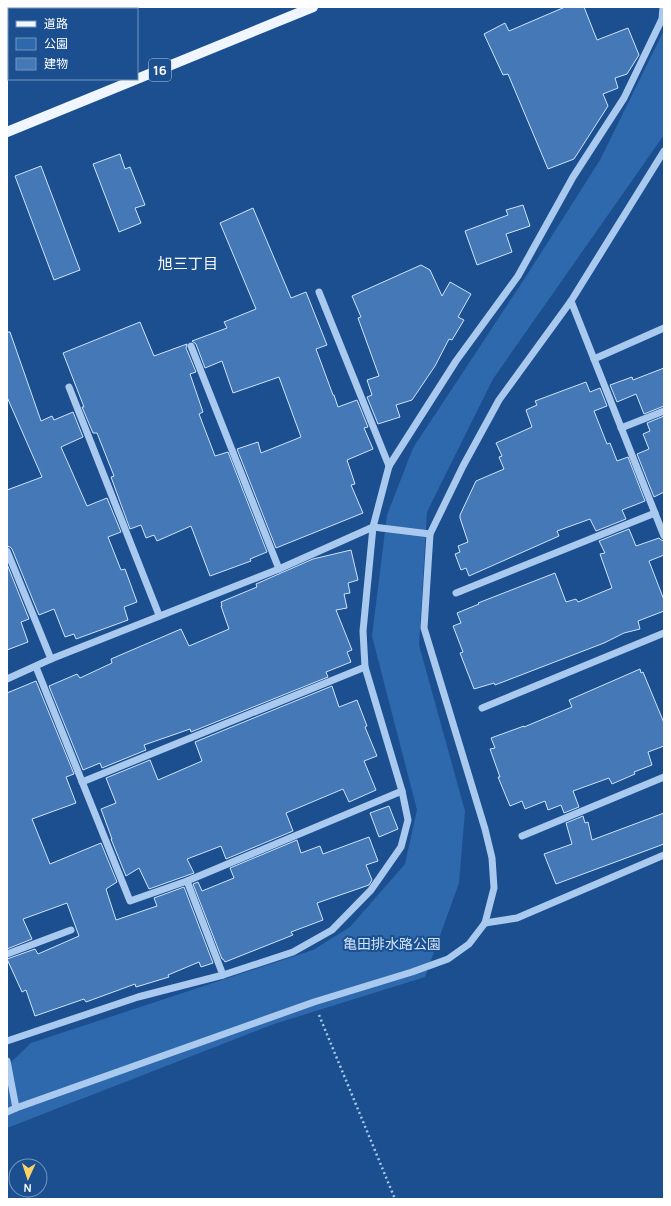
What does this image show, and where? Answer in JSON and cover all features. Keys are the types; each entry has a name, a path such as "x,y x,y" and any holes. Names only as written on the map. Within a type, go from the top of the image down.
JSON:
{"main road":[{"name":"16","path":"138,78 313,7"},
{"name":"16","path":"7,132 134,80"}],"street":[{"path":"7,1041 138,998 223,975 293,952 332,930 371,890 401,846 408,820 402,791 365,666 363,630 373,526 389,466 456,361 518,276 573,177 624,98 662,19 663,7"},
{"path":"7,1112 314,1002 412,972 448,959 469,944 485,923 494,888 492,858 485,829 424,628 430,534 462,466 499,400 572,302 664,151"},
{"path":"320,292 389,466"},
{"path":"572,302 664,536"},
{"path":"594,358 664,328"},
{"path":"191,346 278,569"},
{"path":"69,387 159,615"},
{"path":"622,428 664,411"},
{"path":"456,592 655,513"},
{"path":"7,679 51,659 159,615 278,569 373,526 430,534"},
{"path":"7,551 51,659"},
{"path":"482,708 664,633"},
{"path":"82,782 365,666"},
{"path":"36,667 130,901 187,881 402,791"},
{"path":"522,836 664,776"},
{"path":"485,923 517,918 664,855"},
{"path":"187,881 223,975"},
{"path":"7,954 71,930"},
{"path":"7,1061 16,1108"}],"path":[{"path":"314,1002 395,1199"}],"green space":[{"name":"亀田排水路公園","path":"664,30 664,135 493,379 427,512 419,645 465,811 459,883 425,977 274,1024 7,1128 7,1066 31,1043 313,950 350,927 405,864 417,810 372,636 387,515 413,448 525,278 600,160"}],"building":[{"path":"565,7 584,7 597,40 628,28 639,55 627,74 615,78 618,88 603,94 608,106 574,159 548,169 508,74 503,75 484,34 505,23 509,31"},
{"path":"120,154 125,169 130,167 145,205 135,208 141,223 119,232 93,164"},
{"path":"41,166 80,270 54,280 15,176"},
{"path":"523,205 530,226 506,234 512,252 477,265 465,231 508,215 506,210"},
{"path":"253,208 291,298 306,292 327,345 316,349 338,407 357,400 368,427 364,428 373,449 347,460 355,484 351,485 363,513 276,548 237,449 258,442 261,453 301,437 279,377 233,393 222,361 205,368 196,344 192,341 227,328 224,322 256,309 220,223"},
{"path":"421,265 430,270 442,296 450,282 471,294 458,317 464,320 452,340 449,339 435,366 412,400 396,405 400,417 378,424 367,397 372,395 367,380 379,376 358,318 361,317 352,296"},
{"path":"140,322 154,356 187,344 186,348 196,372 190,374 203,412 199,414 215,456 228,452 267,552 250,559 251,561 210,576 191,526 157,541 154,535 146,538 141,525 130,529 111,477 114,476 97,433 93,433 82,407 84,407 63,353"},
{"path":"7,332 10,332 41,421 52,416 54,420 73,412 83,437 61,447 87,506 107,498 121,532 108,537 121,570 125,569 137,602 124,607 128,620 76,639 74,634 65,637 54,609 39,615 12,549 7,546 7,490 42,477 7,397"},
{"path":"664,368 664,406 644,414 636,394 617,402 610,385 632,377 633,380"},
{"path":"586,382 590,392 600,388 607,406 594,411 607,444 610,443 617,461 628,457 645,501 622,510 626,519 596,531 590,519 557,531 559,536 469,576 466,568 461,570 455,554 460,552 458,546 468,542 460,515 476,481 504,469 499,457 502,456 496,443 532,427 526,410 537,405 535,401"},
{"path":"664,416 664,492 654,497 637,454 649,449 643,434 650,431 647,423"},
{"path":"629,529 636,546 659,538 664,541 664,555 649,561 664,600 664,611 638,621 640,629 624,633 604,643 495,685 494,683 474,689 460,653 463,652 453,626 461,623 457,613 479,604 478,603 555,573 566,602 576,599 578,602 612,588 600,554 605,553 599,541"},
{"path":"351,550 358,580 348,583 350,593 344,594 347,608 336,610 352,650 347,652 351,662 326,672 328,677 191,732 190,729 144,745 146,750 102,768 100,763 83,770 49,686 77,674 80,678 112,663 111,659 181,629 189,646 229,629 221,602 257,587 256,584 313,559"},
{"path":"7,564 29,619 21,622 28,642 7,650"},
{"path":"640,669 641,673 643,672 664,723 664,746 648,752 652,765 634,772 635,774 612,784 609,778 573,791 579,807 564,813 561,805 548,810 545,801 525,809 522,801 510,806 498,777 500,777 490,749 495,748 491,738 524,727 572,707 569,700"},
{"path":"36,681 74,774 66,777 76,803 32,819 50,864 101,843 117,882 106,889 116,920 157,906 154,898 184,887 213,963 201,967 199,962 168,975 169,977 136,987 135,984 86,1002 84,999 35,1016 26,990 22,992 7,959 35,949 38,954 79,936 67,903 23,919 32,939 7,949 7,693"},
{"path":"332,686 339,707 357,700 367,726 365,727 377,756 364,761 376,790 349,802 343,789 286,813 293,831 226,859 221,846 187,859 194,873 149,889 139,868 126,876 101,809 116,803 106,778 150,760 158,780 202,761 195,742"},
{"path":"389,806 398,829 379,837 370,813"},
{"path":"664,813 664,844 556,884 544,854 572,844 566,823 583,816 585,823 588,822 592,840"},
{"path":"369,837 378,861 366,865 372,880 369,885 317,903 323,920 291,932 293,935 225,962 222,959 193,884 198,882 202,891 234,878 230,868 297,840 301,853 320,846 323,854"}],"district":[{"name":"旭三丁目","path":"188,263"}]}
